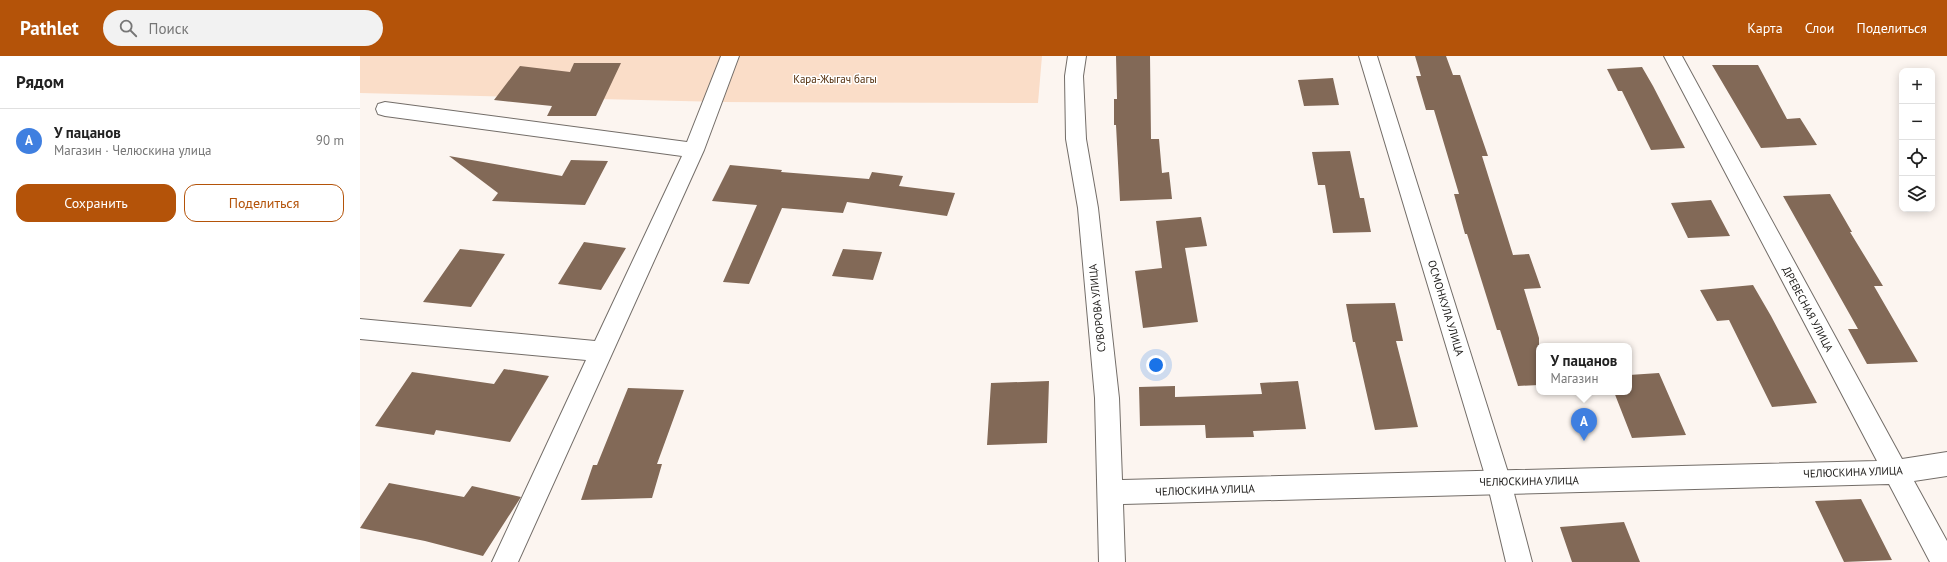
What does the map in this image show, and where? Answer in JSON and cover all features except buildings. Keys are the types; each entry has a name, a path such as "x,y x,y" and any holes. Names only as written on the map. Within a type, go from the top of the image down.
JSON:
{"street":[{"path":"505,562 694,150 730,56"},
{"name":"СУВОРОВА УЛИЦА","path":"1077,56 1074,76 1076,139 1088,208 1094,281 1107,398 1112,562"},
{"name":"ОСМОНКУЛА УЛИЦА","path":"1368,56 1500,482 1519,562"},
{"name":"ДРЕВЕСНАЯ УЛИЦА","path":"1673,56 1944,562"},
{"path":"385,109 694,150"},
{"path":"360,329 601,352"},
{"name":"ЧЕЛЮСКИНА УЛИЦА","path":"1110,492 1896,472 1947,464"}],"green space":[{"name":"Кара-Жыгач багы","path":"360,56 1042,56 1038,103 722,102 360,93"}],"place":[{"name":"У пацанов","path":"1584,441"}]}
